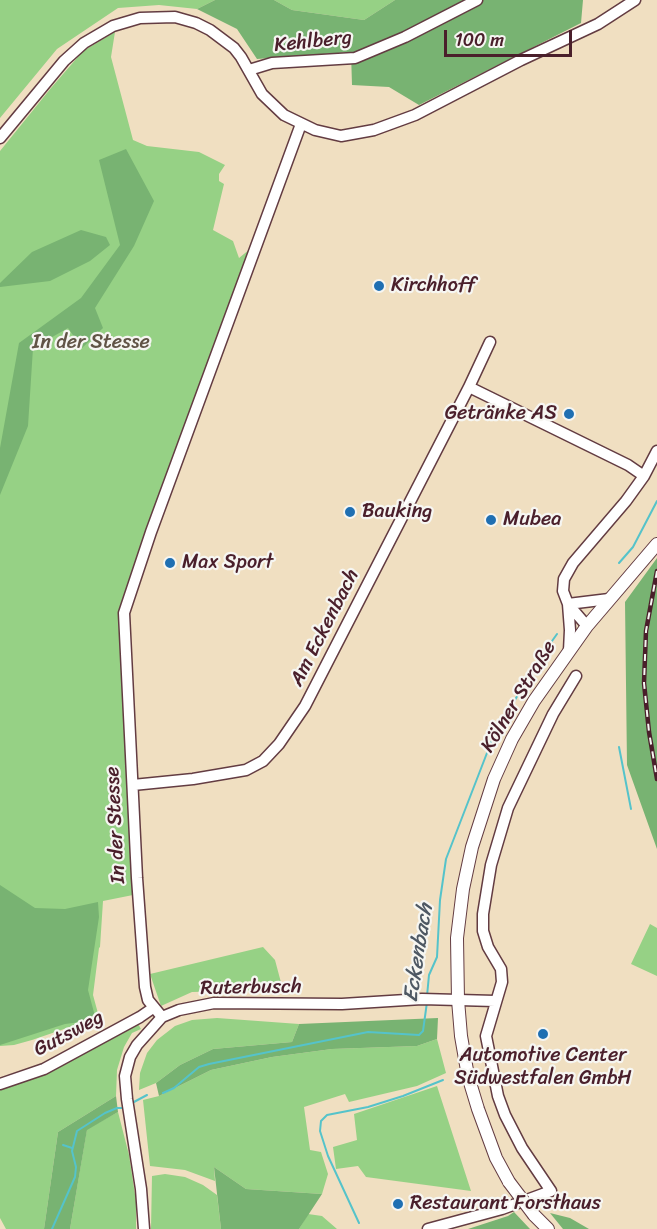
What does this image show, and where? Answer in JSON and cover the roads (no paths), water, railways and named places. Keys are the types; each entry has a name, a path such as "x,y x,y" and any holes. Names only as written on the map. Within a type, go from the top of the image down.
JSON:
{"main road":[{"name":"Kölner Straße","path":"548,1229 534,1215 509,1182 488,1139 468,1076 458,1000 457,938 463,889 479,820 512,739 534,701 587,626 657,544"}],"street":[{"name":"Kehlberg","path":"249,70 272,63 355,57 405,37 477,0"},
{"path":"0,138 46,81 84,43 113,26 140,18 176,16 203,26 234,48 262,93 273,106 301,124 328,134 341,136 374,130 415,115 521,60 598,24 635,0"},
{"name":"In der Stesse","path":"162,1017 153,1008 146,995 142,958 124,619 126,606 301,124"},
{"name":"Am Eckenbach","path":"133,785 193,779 246,770 263,761 279,744 305,706 490,342"},
{"path":"469,387 628,465 644,476"},
{"path":"569,651 570,630 568,604 563,591 564,579 568,571 626,501 644,476 657,452"},
{"path":"568,604 609,599"},
{"path":"568,604 587,626"},
{"name":"Kölner Straße","path":"428,1229 502,1209 551,1191 522,1148 498,1096 486,1036 502,982 501,969 488,947 483,931 483,914 491,865 508,808 553,714 576,676"},
{"name":"Ruterbusch","path":"162,1017 179,1010 214,1003 323,1005 427,999 458,1000"},
{"path":"458,1000 495,1001"},
{"name":"Gutsweg","path":"0,1084 44,1069 153,1008"},
{"path":"144,1229 141,1189 125,1076 130,1057 162,1017"}],"waterway":[{"name":"Eckenbach","path":"619,563 633,547 657,501"},
{"name":"Eckenbach","path":"427,996 429,975 437,957 440,900 446,859 492,740 535,665 557,634"},
{"path":"619,747 631,809"},
{"name":"Eckenbach","path":"163,1093 174,1088 199,1067 209,1064 368,1032 419,1035 423,1031 427,1002"},
{"path":"359,1223 328,1156 320,1131 321,1121 327,1115 368,1107 443,1080"},
{"name":"Eckenbach","path":"132,1103 147,1095"},
{"name":"Eckenbach","path":"52,1229 75,1177 76,1167 72,1151 77,1131 105,1113 117,1108 125,1108"},
{"path":"63,1145 72,1148"}],"railway":[{"path":"657,571 646,631 644,683 657,779"}],"place":[{"name":"Kirchhoff","path":"379,286"},
{"name":"Getränke AS","path":"569,414"},
{"name":"Bauking","path":"350,512"},
{"name":"Mubea","path":"491,520"},
{"name":"Max Sport","path":"170,563"},
{"name":"Automotive Center Südwestfalen GmbH","path":"543,1034"},
{"name":"Restaurant Forsthaus","path":"398,1204"}]}
